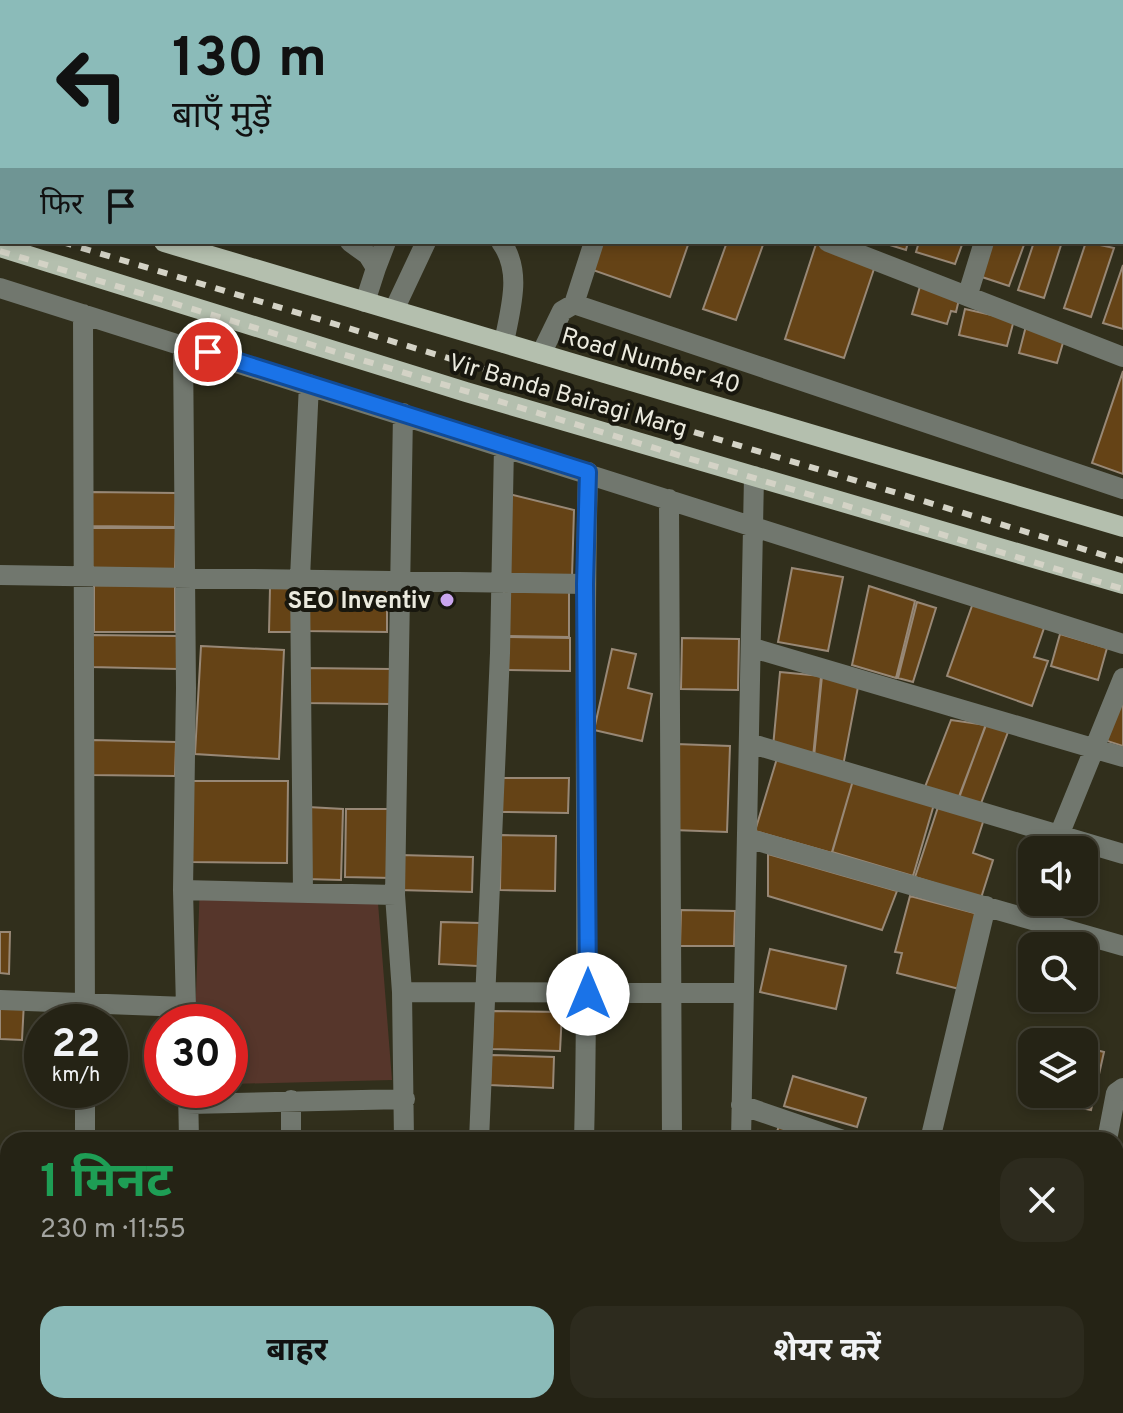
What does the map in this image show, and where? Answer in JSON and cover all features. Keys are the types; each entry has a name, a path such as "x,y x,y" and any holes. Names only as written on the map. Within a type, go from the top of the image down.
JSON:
{"main road":[{"name":"Road Number 40","path":"171,244 1123,527"},
{"name":"Vir Banda Bairagi Marg","path":"0,247 436,383 1123,584"}],"street":[{"path":"353,244 368,255 376,268"},
{"path":"365,302 385,244"},
{"path":"394,310 425,244"},
{"path":"502,244 513,263 515,276 504,343"},
{"path":"541,354 562,311 574,304 593,244"},
{"path":"833,244 1123,357"},
{"path":"968,294 983,244"},
{"path":"0,288 751,523 1123,644"},
{"path":"574,304 1123,489"},
{"path":"83,314 86,578 84,1004"},
{"path":"183,344 183,890 187,1004"},
{"path":"303,892 300,578 309,384"},
{"path":"403,413 395,895 402,992 404,1132"},
{"path":"479,1132 504,446"},
{"path":"584,1132 588,994 585,584 588,472"},
{"path":"741,1132 742,993 753,648 751,523 754,476"},
{"path":"669,499 672,1132"},
{"path":"0,575 401,578 585,584"},
{"path":"753,648 1123,757"},
{"path":"1059,836 1123,678"},
{"path":"749,743 1038,836"},
{"path":"747,838 986,906 1018,908"},
{"path":"1098,849 1123,854"},
{"path":"183,890 395,895"},
{"path":"932,1132 986,906"},
{"path":"1048,916 1123,946"},
{"path":"402,992 742,993"},
{"path":"0,1000 28,1004"},
{"path":"1109,1132 1116,1093 1123,1088"},
{"path":"248,1099 405,1099"},
{"path":"291,1100 291,1132"},
{"path":"741,1105 820,1132"},
{"path":"85,1108 85,1132"},
{"path":"189,1108 189,1132"}],"shaded area":[{"path":"200,882 378,903 392,1080 248,1084 248,1004 196,1004"}],"building":[{"path":"595,244 688,244 670,297 587,268"},
{"path":"726,244 763,244 736,320 703,309"},
{"path":"816,244 876,263 844,358 785,339"},
{"path":"886,244 908,244 906,250"},
{"path":"918,244 962,244 955,264 916,252"},
{"path":"990,244 1024,244 1009,286 979,276"},
{"path":"1033,244 1061,244 1044,298 1018,290"},
{"path":"1085,244 1114,248 1091,317 1064,308"},
{"path":"1123,265 1123,329 1103,323"},
{"path":"921,283 960,295 956,312 951,311 947,324 912,314"},
{"path":"965,309 1014,320 1007,346 959,335"},
{"path":"1026,326 1065,336 1057,363 1019,353"},
{"path":"1123,371 1123,474 1092,463"},
{"path":"89,492 176,493 175,527 89,526"},
{"path":"505,493 574,510 572,577 504,574"},
{"path":"89,528 176,528 175,570 89,569"},
{"path":"792,568 843,577 828,651 778,642"},
{"path":"304,584 387,585 387,632 304,631"},
{"path":"94,585 175,586 175,632 94,632"},
{"path":"869,586 915,601 896,678 852,665"},
{"path":"270,588 295,588 294,632 269,632"},
{"path":"504,591 569,591 569,637 504,636"},
{"path":"917,602 936,608 913,682 898,678"},
{"path":"973,603 1044,628 1034,657 1048,661 1032,706 947,676"},
{"path":"1060,634 1107,648 1098,680 1051,666"},
{"path":"91,635 178,636 178,669 91,667"},
{"path":"506,637 570,638 570,671 505,670"},
{"path":"682,638 739,639 738,690 681,689"},
{"path":"201,646 284,650 279,759 195,754"},
{"path":"612,649 636,654 628,688 652,694 642,741 594,730"},
{"path":"306,668 391,669 391,704 305,703"},
{"path":"780,672 821,676 813,757 773,747"},
{"path":"822,676 858,687 843,766 814,757"},
{"path":"1123,687 1123,746 1101,739"},
{"path":"951,720 986,725 958,799 925,787"},
{"path":"986,724 1008,732 980,806 959,798"},
{"path":"92,740 176,742 175,776 91,775"},
{"path":"676,744 730,746 727,832 673,830"},
{"path":"778,755 854,777 832,853 755,831"},
{"path":"854,777 935,801 913,876 832,852"},
{"path":"502,778 569,778 568,813 502,812"},
{"path":"191,781 288,781 287,863 191,862"},
{"path":"940,801 985,816 973,853 993,860 981,898 915,877"},
{"path":"308,807 343,809 341,880 306,879"},
{"path":"346,809 393,809 392,878 345,877"},
{"path":"501,835 556,836 555,891 500,890"},
{"path":"768,854 897,891 882,930 768,896"},
{"path":"400,855 473,857 472,892 399,890"},
{"path":"910,896 982,915 963,990 897,973 902,953 895,952"},
{"path":"681,910 735,911 734,946 680,946"},
{"path":"441,922 480,923 478,966 439,964"},
{"path":"0,932 10,932 9,974 0,973"},
{"path":"770,949 846,966 836,1009 760,992"},
{"path":"0,1001 24,1002 22,1040 0,1039"},
{"path":"493,1011 562,1012 560,1051 492,1049"},
{"path":"1098,1050 1104,1052 1098,1079"},
{"path":"491,1055 554,1057 553,1088 490,1085"},
{"path":"793,1076 866,1098 857,1127 784,1106"},
{"path":"779,1126 797,1132 777,1132"}],"railway":[{"path":"69,244 1123,561"},
{"path":"0,251 1123,589"}],"place":[{"name":"SEO Inventiv","path":"447,600"}],"route":[{"path":"208,352 588,472 585,584 588,994"}]}
